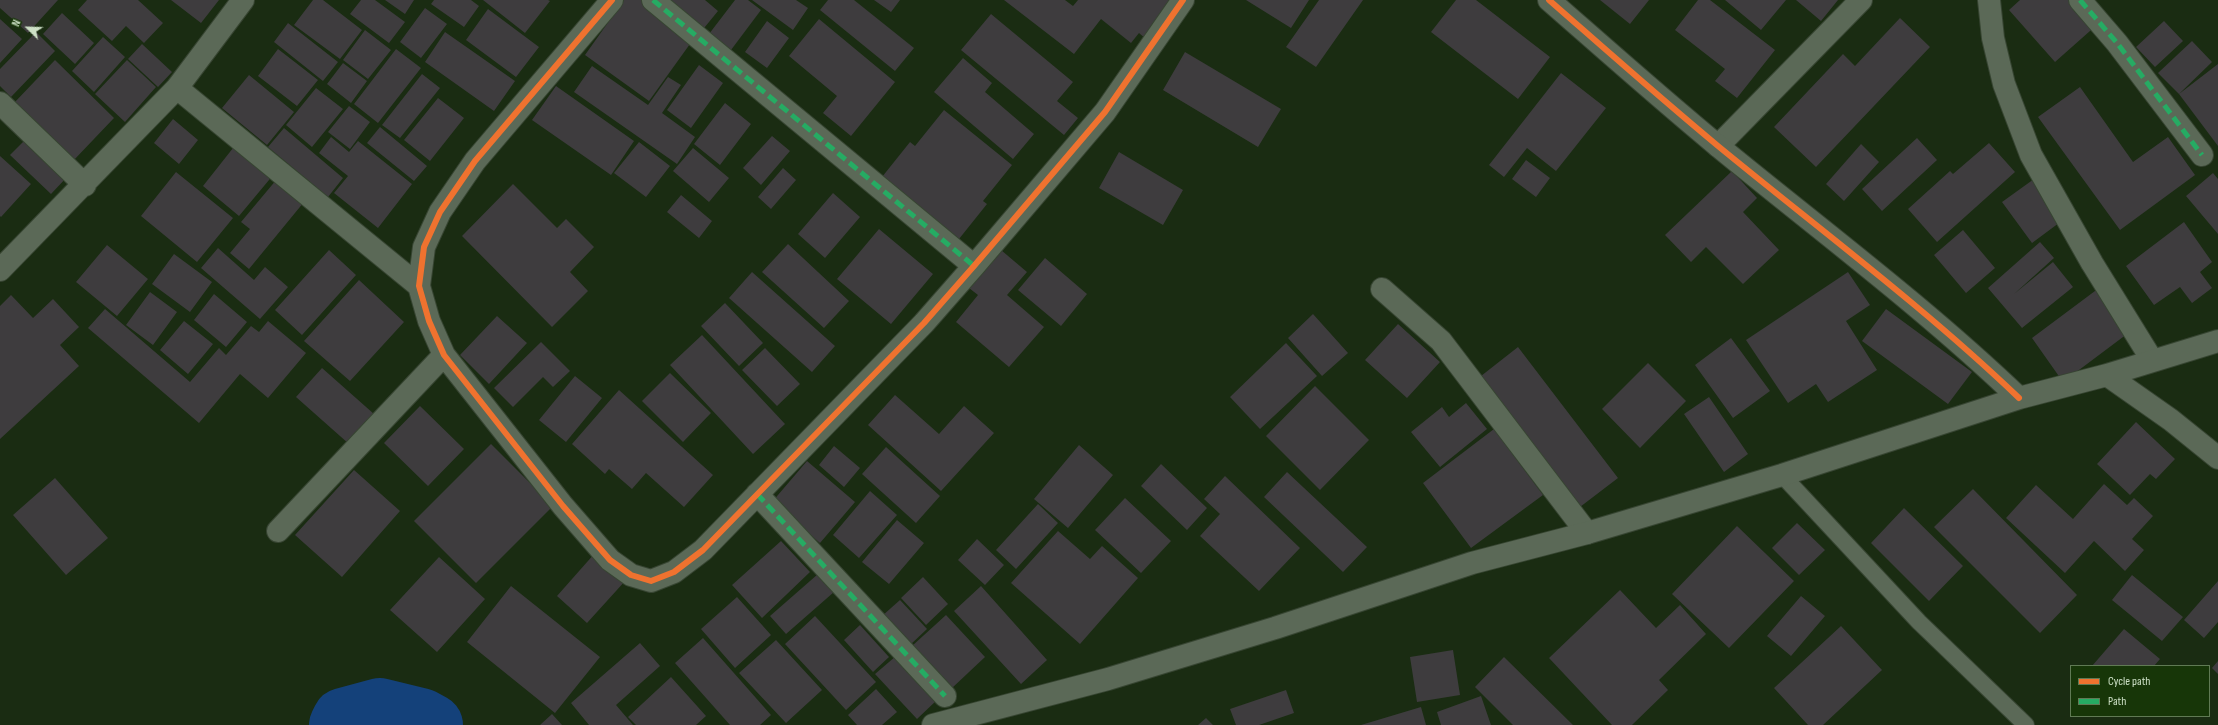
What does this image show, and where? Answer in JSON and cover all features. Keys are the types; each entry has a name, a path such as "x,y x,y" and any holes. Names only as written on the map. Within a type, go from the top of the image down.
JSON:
{"street":[{"path":"0,270 85,185 177,88 243,0"},
{"path":"612,0 475,162 440,212 424,247 419,286 429,321 444,355 563,506 610,560 631,575 651,581 674,572 703,550 924,323 1104,112 1183,0"},
{"path":"653,0 974,266"},
{"path":"1549,0 1718,146 1784,198 1930,319 2019,398"},
{"path":"1718,146 1861,0"},
{"path":"1989,0 1993,38 2004,84 2031,155 2092,263 2152,360"},
{"path":"2080,0 2117,43 2202,155"},
{"path":"177,88 419,286"},
{"path":"0,103 85,185"},
{"path":"1382,289 1441,341 1586,533"},
{"path":"933,725 1108,679 1275,628 1472,563 1586,533 1782,475 2019,398 2107,375 2218,341"},
{"path":"278,531 444,355"},
{"path":"2107,375 2171,420 2218,458"},
{"path":"757,494 945,696"}],"lane":[{"path":"1782,475 1919,622 2026,725"}],"building":[{"path":"0,0 58,0 28,33 0,8"},
{"path":"87,0 138,0 163,23 144,43 126,26 112,41 78,10"},
{"path":"171,0 219,0 201,23"},
{"path":"313,0 323,0 362,30 340,59 294,25"},
{"path":"361,0 375,0 405,22 389,43 350,14"},
{"path":"385,0 414,0 405,14"},
{"path":"434,0 471,0 479,6 464,27 431,4"},
{"path":"483,0 548,0 550,1 525,33"},
{"path":"624,0 643,0 695,37 649,101 585,55"},
{"path":"660,0 705,0 718,11 700,33"},
{"path":"735,0 748,0 761,10 731,50 709,34"},
{"path":"752,0 796,0 808,8 793,30"},
{"path":"828,0 854,0 914,48 895,71 820,10"},
{"path":"874,0 900,0 891,12"},
{"path":"1004,0 1065,0 1073,6 1078,0 1177,0 1147,40 1139,33 1131,43 1101,19 1074,54"},
{"path":"1246,0 1309,0 1291,28"},
{"path":"1319,0 1363,0 1316,67 1286,47"},
{"path":"1456,0 1476,0 1550,57 1518,99 1431,32"},
{"path":"1600,0 1649,0 1630,24"},
{"path":"1698,0 1710,0 1775,50 1737,98 1715,81 1725,69 1675,30"},
{"path":"1725,0 1786,0 1761,30"},
{"path":"1796,0 1838,0 1821,21"},
{"path":"2020,0 2079,0 2099,23 2055,62 2009,10"},
{"path":"425,8 447,24 421,58 400,42"},
{"path":"488,9 539,47 516,77 466,40"},
{"path":"62,13 94,43 75,64 43,34"},
{"path":"991,14 1073,82 1057,101 1078,118 1064,135 961,50"},
{"path":"1900,18 1930,47 1816,167 1774,127 1843,54 1855,66"},
{"path":"0,19 22,39 0,63"},
{"path":"819,19 895,82 851,136 823,113 837,96 789,56"},
{"path":"767,21 789,38 767,68 745,52"},
{"path":"2164,21 2183,41 2155,67 2136,47"},
{"path":"288,23 338,62 323,81 274,42"},
{"path":"365,30 391,50 368,79 343,60"},
{"path":"36,32 55,51 11,97 0,86 0,69"},
{"path":"445,32 515,81 494,111 425,62"},
{"path":"103,37 125,57 94,92 72,71"},
{"path":"2192,41 2212,62 2179,94 2158,73"},
{"path":"142,44 172,72 158,87 128,59"},
{"path":"278,49 318,80 297,106 258,76"},
{"path":"396,49 421,68 378,123 354,104"},
{"path":"1185,52 1281,109 1258,147 1163,90"},
{"path":"963,58 992,83 985,92 1034,134 1013,159 934,92"},
{"path":"55,60 114,118 73,161 14,103"},
{"path":"127,60 156,87 125,122 95,94"},
{"path":"343,63 367,81 351,103 327,84"},
{"path":"2218,64 2218,146 2179,94"},
{"path":"699,65 723,83 691,128 667,110"},
{"path":"592,66 648,105 668,77 681,85 662,113 695,137 677,164 574,92"},
{"path":"1561,73 1606,108 1556,171 1527,148 1504,177 1489,165"},
{"path":"422,74 440,88 400,138 382,125"},
{"path":"249,75 294,112 267,145 222,108"},
{"path":"556,86 634,141 611,175 532,120"},
{"path":"2080,87 2133,162 2168,137 2195,175 2120,230 2038,117"},
{"path":"316,88 343,109 312,147 286,125"},
{"path":"438,98 464,118 430,161 404,140"},
{"path":"725,103 751,124 720,165 694,144"},
{"path":"349,106 370,122 350,149 328,132"},
{"path":"944,110 1012,165 983,201 987,204 955,244 878,182 910,142 915,146"},
{"path":"173,119 198,140 179,164 154,143"},
{"path":"380,127 427,166 414,181 367,143"},
{"path":"284,128 343,178 328,197 268,147"},
{"path":"772,136 790,151 761,185 743,168"},
{"path":"331,137 349,152 358,141 412,184 378,228 334,193 348,176 319,153"},
{"path":"27,138 67,177 51,194 10,155"},
{"path":"1917,138 1937,160 1882,211 1862,189"},
{"path":"639,142 670,166 646,197 614,173"},
{"path":"237,143 274,174 239,216 203,186"},
{"path":"1989,143 2015,172 1937,242 1908,209 1950,171 1953,174"},
{"path":"1861,144 1879,162 1844,201 1826,184"},
{"path":"693,148 729,178 709,202 673,171"},
{"path":"1119,152 1183,190 1163,225 1099,188"},
{"path":"0,156 31,184 1,217 0,216"},
{"path":"1526,160 1550,178 1536,197 1512,179"},
{"path":"783,168 796,180 771,209 758,197"},
{"path":"1732,171 1757,198 1743,212 1779,250 1743,284 1706,247 1691,262 1665,235"},
{"path":"176,172 233,218 197,262 141,216"},
{"path":"2213,173 2218,179 2218,234 2186,196"},
{"path":"277,179 304,202 249,269 230,253 250,229 241,222"},
{"path":"2034,179 2063,220 2032,243 2002,202"},
{"path":"513,184 557,228 566,219 594,247 570,272 588,291 552,327 462,236"},
{"path":"833,193 860,217 825,258 798,234"},
{"path":"681,195 712,221 699,238 667,212"},
{"path":"2184,222 2212,262 2200,272 2212,288 2192,303 2180,287 2154,305 2126,266"},
{"path":"879,229 933,274 891,324 837,279"},
{"path":"1963,230 1995,268 1966,293 1934,255"},
{"path":"2040,242 2054,258 2014,294 2053,262 2073,287 2022,328 1988,288"},
{"path":"788,244 849,301 824,328 762,272"},
{"path":"107,245 148,279 117,316 76,282"},
{"path":"218,248 254,280 265,267 288,287 260,319 201,268"},
{"path":"329,250 356,275 302,335 275,310"},
{"path":"1001,250 1027,272 1007,295 1044,327 1009,367 956,322 978,295 969,288"},
{"path":"174,254 212,282 190,312 152,284"},
{"path":"1045,258 1087,294 1061,326 1018,290"},
{"path":"752,272 835,346 812,372 729,298"},
{"path":"1848,272 1870,305 1846,321 1877,370 1828,402 1816,384 1788,403 1746,340"},
{"path":"359,280 404,322 350,381 304,341"},
{"path":"2099,288 2131,331 2063,382 2032,338"},
{"path":"150,292 177,312 153,345 126,325"},
{"path":"214,294 247,322 226,347 194,320"},
{"path":"11,295 33,318 53,299 79,327 60,345 79,366 0,439 0,306"},
{"path":"725,303 763,343 739,366 701,326"},
{"path":"105,309 190,382 219,348 226,355 251,326 259,332 268,321 306,353 268,398 240,374 199,423 88,328"},
{"path":"1886,309 1972,372 1948,404 1862,341"},
{"path":"1313,314 1348,353 1322,376 1288,338"},
{"path":"497,316 527,343 489,384 460,355"},
{"path":"184,321 213,344 188,374 160,350"},
{"path":"1398,324 1440,362 1407,398 1365,360"},
{"path":"702,335 785,424 753,454 670,365"},
{"path":"1731,338 1770,391 1733,418 1695,365"},
{"path":"541,342 570,371 553,387 543,377 513,407 494,388"},
{"path":"1286,343 1317,376 1260,429 1230,397"},
{"path":"1518,347 1618,478 1580,507 1481,376"},
{"path":"765,348 800,384 777,406 742,370"},
{"path":"1648,363 1686,401 1640,448 1602,409"},
{"path":"322,368 374,414 349,444 296,397"},
{"path":"670,373 711,413 683,442 642,401"},
{"path":"575,376 602,398 566,442 539,420"},
{"path":"1315,386 1369,440 1320,490 1266,436"},
{"path":"619,390 713,475 684,507 646,473 632,489 609,469 605,474 572,444"},
{"path":"895,395 939,434 964,406 994,433 941,491 868,425"},
{"path":"1709,397 1748,454 1724,472 1684,414"},
{"path":"1466,403 1487,429 1440,467 1411,432 1442,407 1449,417"},
{"path":"420,406 464,449 428,486 384,443"},
{"path":"2136,422 2175,459 2156,479 2150,474 2130,495 2097,464"},
{"path":"1494,429 1543,495 1471,548 1423,483"},
{"path":"491,444 553,506 476,583 414,521"},
{"path":"1079,445 1113,475 1068,528 1034,499"},
{"path":"834,446 860,468 844,487 819,465"},
{"path":"886,447 940,496 916,523 862,474"},
{"path":"807,461 855,502 820,543 772,502"},
{"path":"1161,464 1207,508 1187,530 1141,486"},
{"path":"354,470 400,511 342,577 295,535"},
{"path":"1287,472 1367,547 1343,572 1264,497"},
{"path":"1225,476 1300,548 1259,591 1200,536 1220,514 1204,499"},
{"path":"55,478 108,538 66,575 13,515"},
{"path":"2104,484 2127,505 2134,498 2153,516 2132,539 2144,550 2125,571 2094,541 2065,573 2006,518 2036,485 2073,519"},
{"path":"1973,489 2077,595 2040,633 1934,527"},
{"path":"870,491 897,515 859,558 833,535"},
{"path":"1125,498 1171,541 1141,573 1095,530"},
{"path":"1038,504 1058,523 1016,569 996,550"},
{"path":"1904,508 1963,566 1929,601 1871,543"},
{"path":"897,520 924,543 889,584 862,562"},
{"path":"1797,523 1825,550 1799,575 1772,548"},
{"path":"1737,526 1794,581 1729,648 1672,594"},
{"path":"1058,531 1090,559 1102,546 1138,578 1080,644 1011,583"},
{"path":"977,539 1004,565 985,585 958,560"},
{"path":"781,541 810,572 762,618 732,585"},
{"path":"595,553 626,580 587,623 557,596"},
{"path":"439,557 485,599 437,652 390,610"},
{"path":"818,574 834,592 786,634 770,616"},
{"path":"2132,575 2183,617 2162,641 2112,600"},
{"path":"923,577 948,604 926,625 901,598"},
{"path":"2218,581 2218,622 2204,638 2184,620"},
{"path":"511,586 600,657 555,713 467,642"},
{"path":"981,586 1047,660 1021,684 954,611"},
{"path":"1620,590 1656,628 1680,605 1706,634 1659,680 1668,690 1632,725 1612,725 1549,658"},
{"path":"1801,596 1825,616 1791,656 1767,636"},
{"path":"737,597 771,635 735,668 701,629"},
{"path":"900,600 927,629 909,646 882,616"},
{"path":"946,615 985,657 951,689 912,646"},
{"path":"815,616 876,682 846,710 785,644"},
{"path":"860,625 889,657 873,672 844,640"},
{"path":"1841,626 1882,670 1823,725 1808,725 1774,688"},
{"path":"2124,629 2160,659 2155,665 2093,665"},
{"path":"703,638 771,715 760,725 730,725 675,663"},
{"path":"776,640 822,690 786,723 739,673"},
{"path":"640,643 660,666 616,705 633,725 589,725 571,703"},
{"path":"1453,650 1460,695 1417,702 1410,657"},
{"path":"896,656 937,700 917,719 875,674"},
{"path":"1504,657 1573,725 1513,725 1475,687"},
{"path":"2218,661 2218,674 2212,668"},
{"path":"671,677 706,716 696,725 636,725 628,717"},
{"path":"876,689 897,712 882,725 857,725 848,715"},
{"path":"1286,690 1294,713 1259,725 1236,725 1230,709"},
{"path":"1481,696 1491,725 1441,725 1437,712"},
{"path":"1421,707 1426,725 1361,725"},
{"path":"552,714 562,725 540,725"},
{"path":"1206,718 1213,725 1198,725"}],"waterway":[{"path":"340,725 343,719 380,709 421,719 432,725"}],"marked path":[{"path":"653,0 974,266"},
{"path":"2080,0 2117,43 2202,155"},
{"path":"757,494 945,696"}],"cycle path":[{"path":"612,0 475,161 440,212 424,247 419,286 429,321 444,355 563,506 610,560 631,575 651,581 674,572 703,550 924,323 1105,112 1183,0"},
{"path":"1549,0 1718,146 1909,300 1983,364 2019,398"}]}
